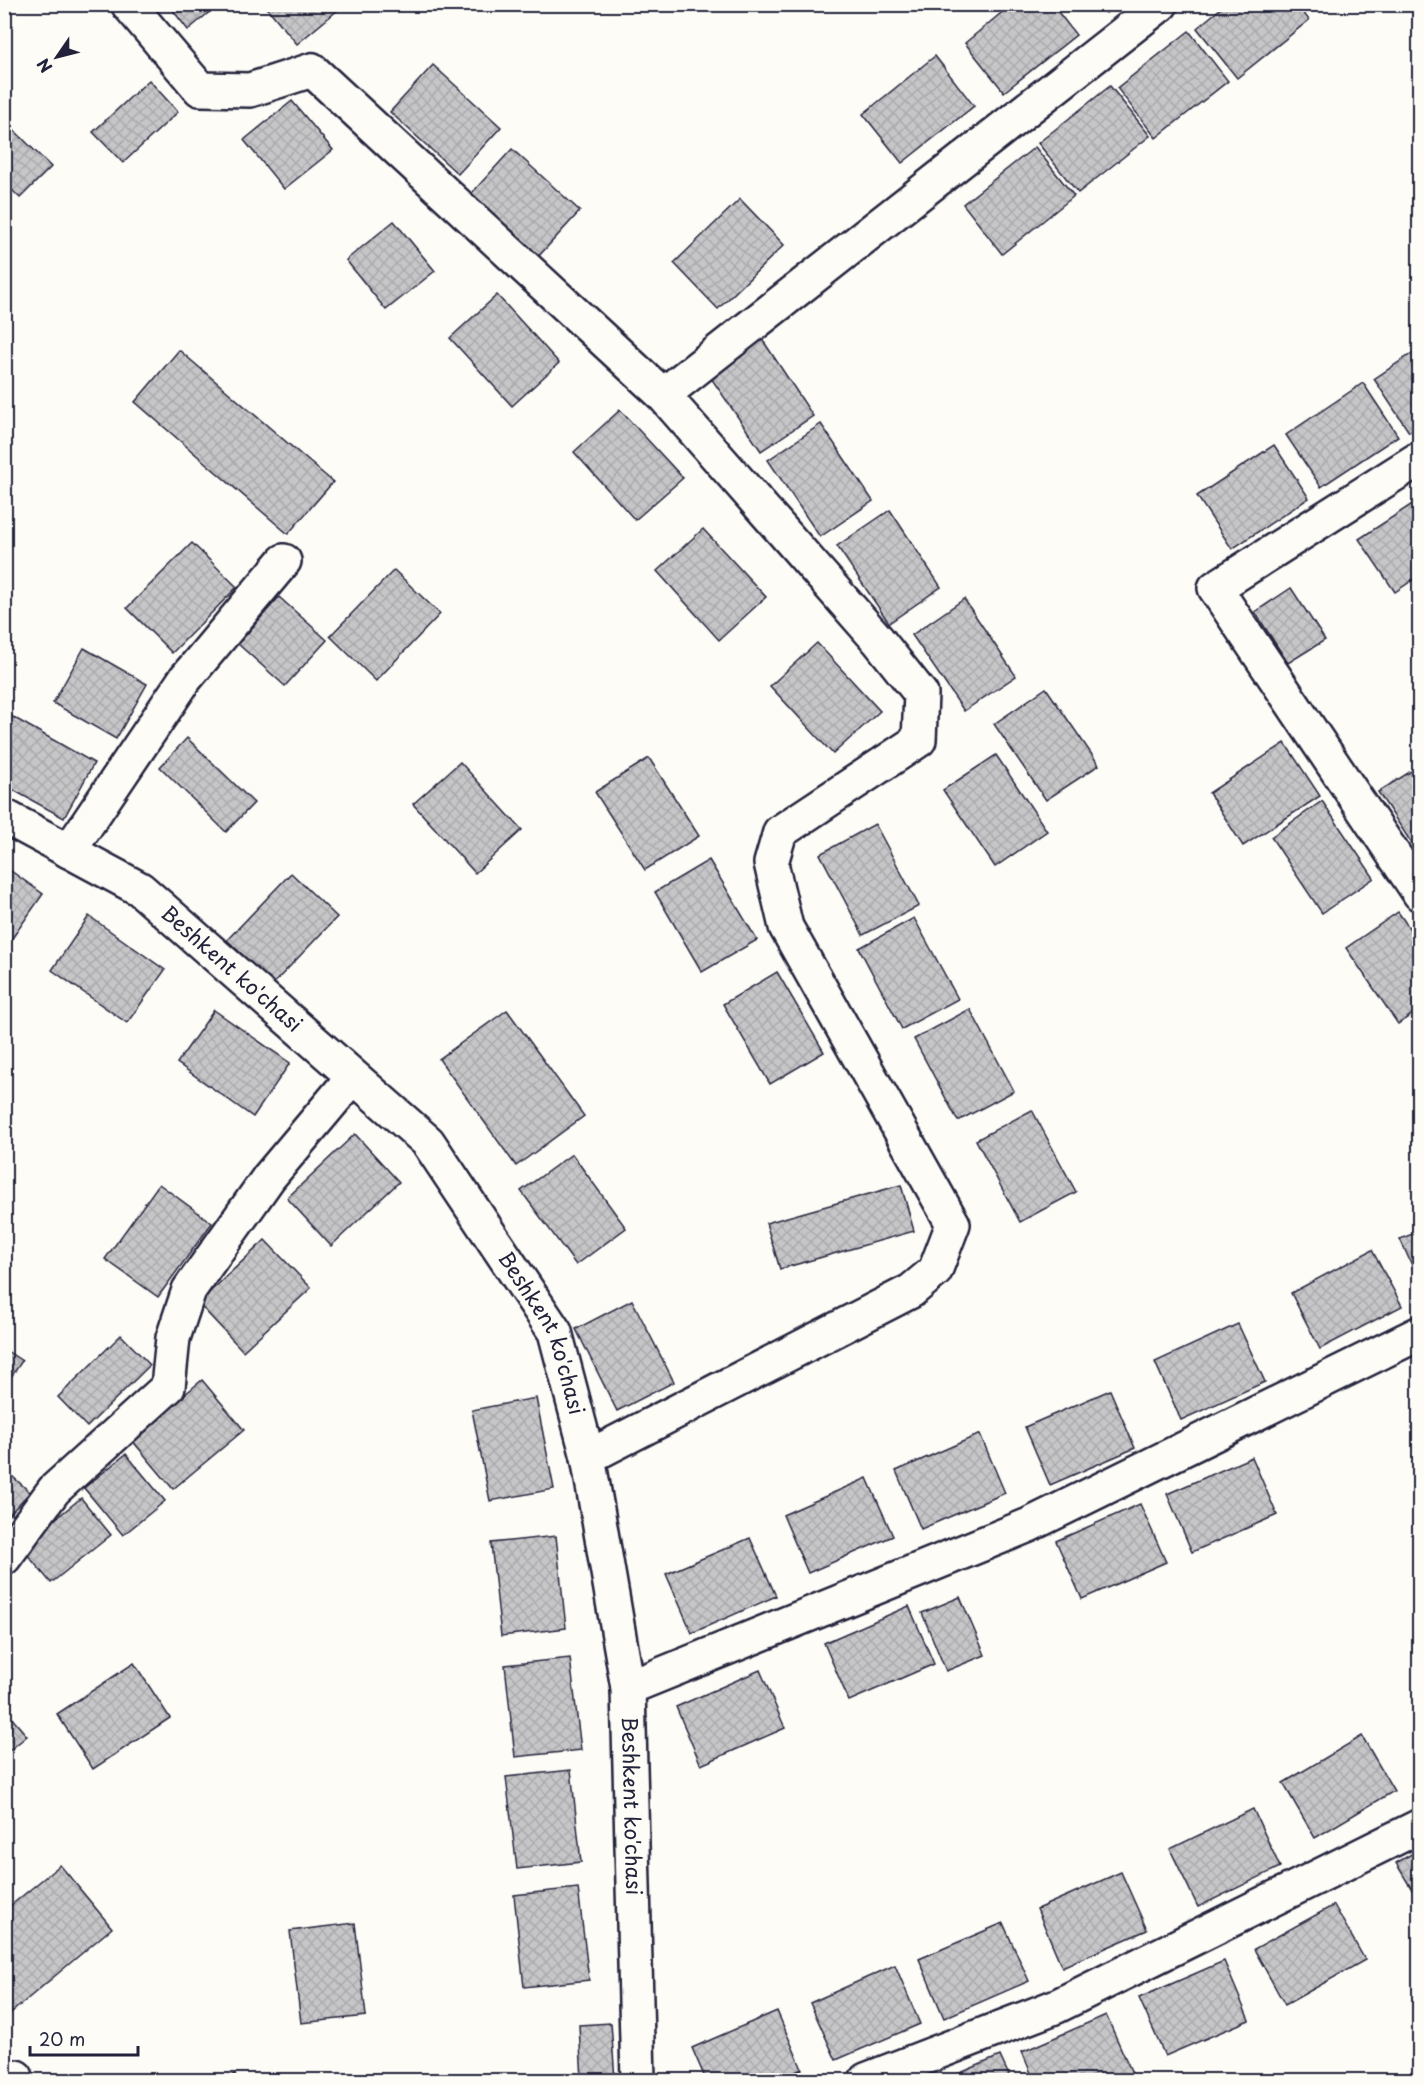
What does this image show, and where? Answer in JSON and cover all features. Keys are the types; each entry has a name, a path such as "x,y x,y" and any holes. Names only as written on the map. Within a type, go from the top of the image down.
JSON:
{"street":[{"path":"128,4 200,89 250,90 312,70 663,395 878,640 921,694 920,740 780,832 771,863 786,927 952,1224 935,1271 910,1291 588,1458"},
{"path":"663,395 1161,4"},
{"path":"1419,458 1215,588 1419,894"},
{"path":"69,850 185,679 284,561"},
{"name":"Beshkent ko'chasi","path":"4,816 140,889 428,1142 555,1332 588,1458 628,1688 639,2080"},
{"path":"4,1558 54,1490 168,1387 173,1338 189,1290 269,1177 353,1077"},
{"path":"628,1688 1029,1525 1419,1333"},
{"path":"866,2080 1057,2006 1419,1826"}],"building":[{"path":"168,4 219,4 188,30"},
{"path":"264,4 345,4 297,44"},
{"path":"1012,4 1052,4 1076,35 1004,92 965,43"},
{"path":"1099,4 1117,4 1106,13"},
{"path":"1226,4 1297,4 1309,20 1237,78 1197,28"},
{"path":"1189,31 1228,81 1156,138 1117,88"},
{"path":"935,56 974,106 902,163 863,114"},
{"path":"433,65 501,127 458,174 390,112"},
{"path":"149,80 178,112 123,163 93,132"},
{"path":"1110,86 1150,136 1078,193 1038,143"},
{"path":"292,101 333,150 284,189 244,140"},
{"path":"4,120 51,167 20,198 4,182"},
{"path":"1035,147 1074,196 1002,254 963,204"},
{"path":"512,149 580,211 538,257 470,195"},
{"path":"740,199 784,245 718,309 674,263"},
{"path":"394,221 435,271 386,310 346,260"},
{"path":"497,295 559,363 512,406 450,338"},
{"path":"762,339 813,416 761,451 709,375"},
{"path":"1420,348 1420,425 1409,432 1374,379"},
{"path":"179,350 333,482 288,534 135,402"},
{"path":"1363,383 1398,436 1321,487 1286,435"},
{"path":"620,410 683,478 635,520 574,452"},
{"path":"821,424 873,501 820,537 768,460"},
{"path":"1274,445 1309,498 1232,549 1197,496"},
{"path":"1420,499 1420,575 1395,592 1359,539"},
{"path":"890,510 941,587 889,623 837,546"},
{"path":"703,529 766,597 719,640 657,571"},
{"path":"192,543 237,587 172,653 127,608"},
{"path":"394,570 440,614 376,681 330,636"},
{"path":"1291,588 1325,640 1288,663 1255,612"},
{"path":"279,597 327,640 285,686 238,644"},
{"path":"964,599 1016,676 964,711 912,635"},
{"path":"817,643 880,711 833,754 770,686"},
{"path":"84,648 147,684 116,739 53,703"},
{"path":"1046,688 1099,765 1046,800 994,724"},
{"path":"4,712 94,763 64,818 4,785"},
{"path":"187,738 254,803 226,832 160,767"},
{"path":"1285,743 1320,796 1243,846 1209,793"},
{"path":"996,755 1047,831 995,867 943,790"},
{"path":"649,758 699,836 645,870 595,792"},
{"path":"460,762 522,830 475,873 413,804"},
{"path":"1416,768 1420,774 1420,856 1378,792"},
{"path":"1322,801 1374,878 1322,913 1271,837"},
{"path":"875,824 919,906 863,935 820,854"},
{"path":"709,860 757,940 702,972 655,892"},
{"path":"4,866 43,894 6,947 4,946"},
{"path":"291,873 337,917 273,984 227,940"},
{"path":"1398,912 1420,943 1420,1009 1398,1024 1346,948"},
{"path":"89,916 165,970 127,1023 52,970"},
{"path":"914,918 958,999 902,1029 859,948"},
{"path":"777,972 824,1052 770,1084 723,1004"},
{"path":"970,1009 1014,1091 958,1121 914,1039"},
{"path":"214,1010 290,1063 253,1117 177,1063"},
{"path":"507,1010 584,1116 516,1166 439,1059"},
{"path":"1032,1110 1076,1192 1020,1222 976,1140"},
{"path":"355,1134 399,1182 331,1246 287,1198"},
{"path":"572,1154 626,1228 576,1265 521,1191"},
{"path":"159,1184 212,1223 158,1297 105,1259"},
{"path":"901,1185 914,1231 780,1269 766,1223"},
{"path":"1420,1231 1420,1283 1400,1239"},
{"path":"265,1240 311,1288 243,1351 198,1303"},
{"path":"1372,1250 1402,1306 1320,1349 1291,1293"},
{"path":"632,1300 674,1382 617,1411 576,1329"},
{"path":"1238,1324 1265,1382 1181,1420 1155,1362"},
{"path":"121,1335 150,1365 87,1427 58,1397"},
{"path":"4,1349 22,1361 4,1387"},
{"path":"202,1380 244,1430 173,1489 131,1439"},
{"path":"1110,1390 1135,1448 1050,1485 1025,1427"},
{"path":"536,1398 554,1489 490,1501 472,1410"},
{"path":"980,1434 1005,1493 921,1529 896,1471"},
{"path":"126,1454 165,1501 123,1535 84,1488"},
{"path":"1252,1457 1277,1515 1192,1552 1167,1494"},
{"path":"4,1469 30,1492 4,1520"},
{"path":"867,1478 893,1536 808,1573 783,1515"},
{"path":"81,1498 111,1535 51,1583 21,1547"},
{"path":"1140,1504 1166,1562 1082,1599 1056,1541"},
{"path":"556,1536 566,1628 501,1636 491,1543"},
{"path":"750,1538 776,1596 692,1633 666,1574"},
{"path":"960,1597 985,1655 946,1671 922,1613"},
{"path":"909,1606 934,1664 849,1701 824,1643"},
{"path":"570,1658 581,1750 515,1757 505,1665"},
{"path":"134,1663 170,1718 93,1769 57,1714"},
{"path":"760,1670 785,1728 701,1765 676,1707"},
{"path":"4,1709 27,1736 4,1755"},
{"path":"1362,1736 1394,1791 1315,1838 1283,1783"},
{"path":"571,1770 581,1862 517,1869 506,1777"},
{"path":"1253,1809 1280,1867 1198,1907 1170,1849"},
{"path":"1420,1849 1420,1903 1396,1863"},
{"path":"60,1865 112,1928 6,2017 4,1911"},
{"path":"1121,1872 1147,1930 1062,1967 1037,1909"},
{"path":"578,1888 589,1980 524,1987 514,1895"},
{"path":"1334,1905 1365,1960 1285,2005 1254,1949"},
{"path":"355,1923 366,2016 301,2023 290,1931"},
{"path":"1003,1923 1029,1981 944,2018 919,1959"},
{"path":"1224,1961 1249,2020 1165,2056 1139,1998"},
{"path":"895,1965 920,2024 836,2060 810,2003"},
{"path":"777,2011 802,2069 777,2080 706,2080 692,2048"},
{"path":"1106,2015 1132,2073 1114,2080 1034,2080 1022,2052"},
{"path":"611,2023 615,2080 582,2080 579,2025"},
{"path":"1000,2056 1011,2080 944,2080"},
{"path":"235,2074 238,2080 223,2080"},
{"path":"379,2074 380,2080 352,2080"}]}
